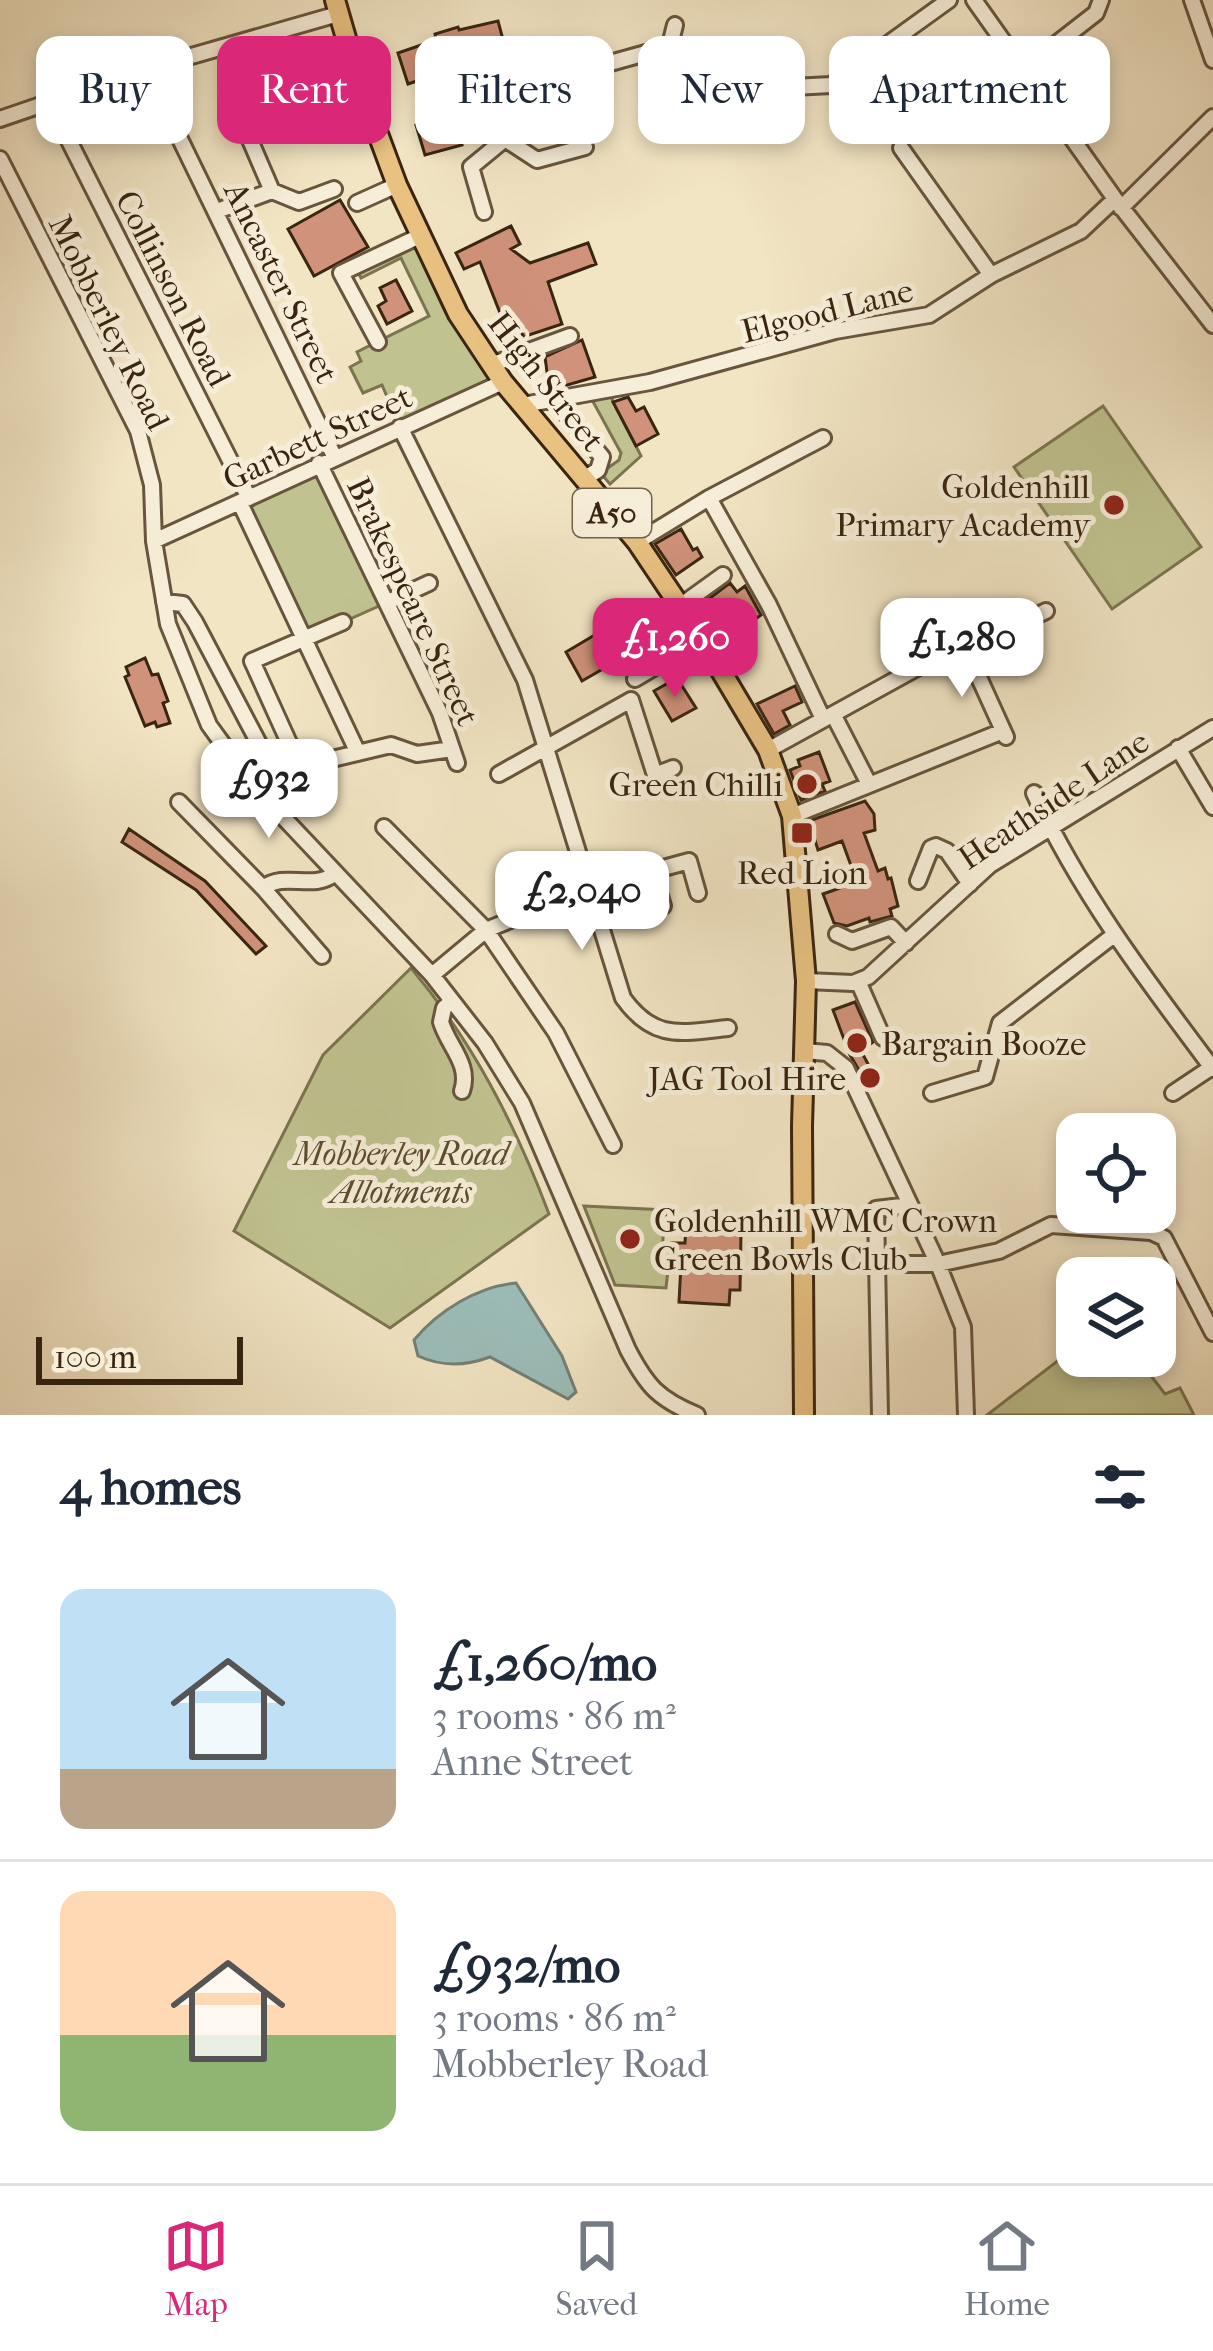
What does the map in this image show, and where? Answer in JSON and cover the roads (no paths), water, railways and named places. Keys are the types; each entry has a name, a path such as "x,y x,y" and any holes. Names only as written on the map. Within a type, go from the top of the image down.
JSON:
{"main road":[{"name":"High Street","path":"336,7 397,185 458,314 503,382 637,542 703,639 768,750 792,817 806,981 805,1051"},
{"name":"A50","path":"804,1415 805,1051"}],"street":[{"path":"805,86 831,85 949,0"},
{"path":"974,0 1000,36"},
{"path":"1066,36 1096,13 1101,0"},
{"path":"1192,0 1213,60"},
{"path":"193,54 336,7"},
{"path":"672,36 674,25"},
{"path":"0,119 36,108"},
{"name":"Elgood Lane","path":"523,405 650,382 835,331 929,315 992,275 1081,231 1118,204 1213,117"},
{"name":"Collinson Road","path":"70,144 244,500 358,753"},
{"name":"Ancaster Street","path":"184,144 327,459"},
{"path":"252,144 272,191"},
{"path":"484,212 471,167 499,144"},
{"path":"513,144 537,160 585,147"},
{"path":"1076,144 1213,325"},
{"path":"901,148 992,275"},
{"name":"Mobberley Road","path":"0,159 138,431 152,485 154,541 168,624 209,725 250,783 432,976 484,1043 522,1103 646,1384 662,1398 698,1415"},
{"path":"357,202 397,185"},
{"path":"217,211 272,191 299,202 334,190"},
{"path":"378,342 341,273 354,274 422,235"},
{"path":"491,364 570,336"},
{"name":"Garbett Street","path":"154,541 503,382"},
{"path":"554,399 602,457 598,470 584,479"},
{"path":"400,427 525,680 623,998 653,1029 674,1033 728,1028"},
{"path":"637,542 709,498 823,439"},
{"name":"Brakespeare Street","path":"327,459 440,712 454,756 417,754 391,745 358,753"},
{"path":"709,498 869,784"},
{"path":"680,606 723,575"},
{"path":"388,602 429,583"},
{"path":"164,602 183,604 269,766 250,783"},
{"path":"768,750 953,648 966,649 1046,611"},
{"path":"343,622 252,662 295,756 311,764 358,753"},
{"path":"635,679 703,639"},
{"path":"792,817 1005,735 966,649"},
{"path":"500,774 576,724 631,700 655,775 673,769"},
{"name":"Heathside Lane","path":"858,981 990,865 1213,728"},
{"path":"1178,748 1213,807"},
{"path":"1034,793 1114,934 1212,1068 1173,1093"},
{"path":"179,802 322,956"},
{"path":"406,823 388,831 486,931 556,1033 613,1145"},
{"path":"918,880 936,845 970,884"},
{"path":"432,976 486,931 587,889 696,859 698,893"},
{"path":"652,870 663,906"},
{"path":"263,888 281,879 324,881 334,874"},
{"path":"837,934 858,940 891,927 906,943"},
{"path":"932,1093 987,1081 1000,1023 1114,934"},
{"path":"806,981 858,981 883,1038"},
{"path":"452,1001 440,1022 462,1063 466,1081 462,1091"},
{"path":"805,1051 827,1053 846,1068 938,1264 963,1327 965,1415"},
{"path":"605,1128 622,1121"},
{"path":"880,1415 875,1209 910,1205"},
{"path":"878,1264 938,1264 999,1251 1051,1225 1151,1232 1164,1238 1213,1334"}],"water":[{"path":"516,1283 562,1356 576,1392 568,1399 490,1357 454,1364 418,1356 414,1340 447,1310 487,1289"}],"place":[{"name":"Goldenhill Primary Academy","path":"1114,505"},
{"name":"Green Chilli","path":"807,784"},
{"name":"Red Lion","path":"802,833"},
{"name":"Bargain Booze","path":"857,1043"},
{"name":"JAG Tool Hire","path":"870,1078"},
{"name":"Goldenhill WMC Crown Green Bowls Club","path":"630,1239"}],"park label":[{"name":"Mobberley Road Allotments","path":"401,1172"}]}
